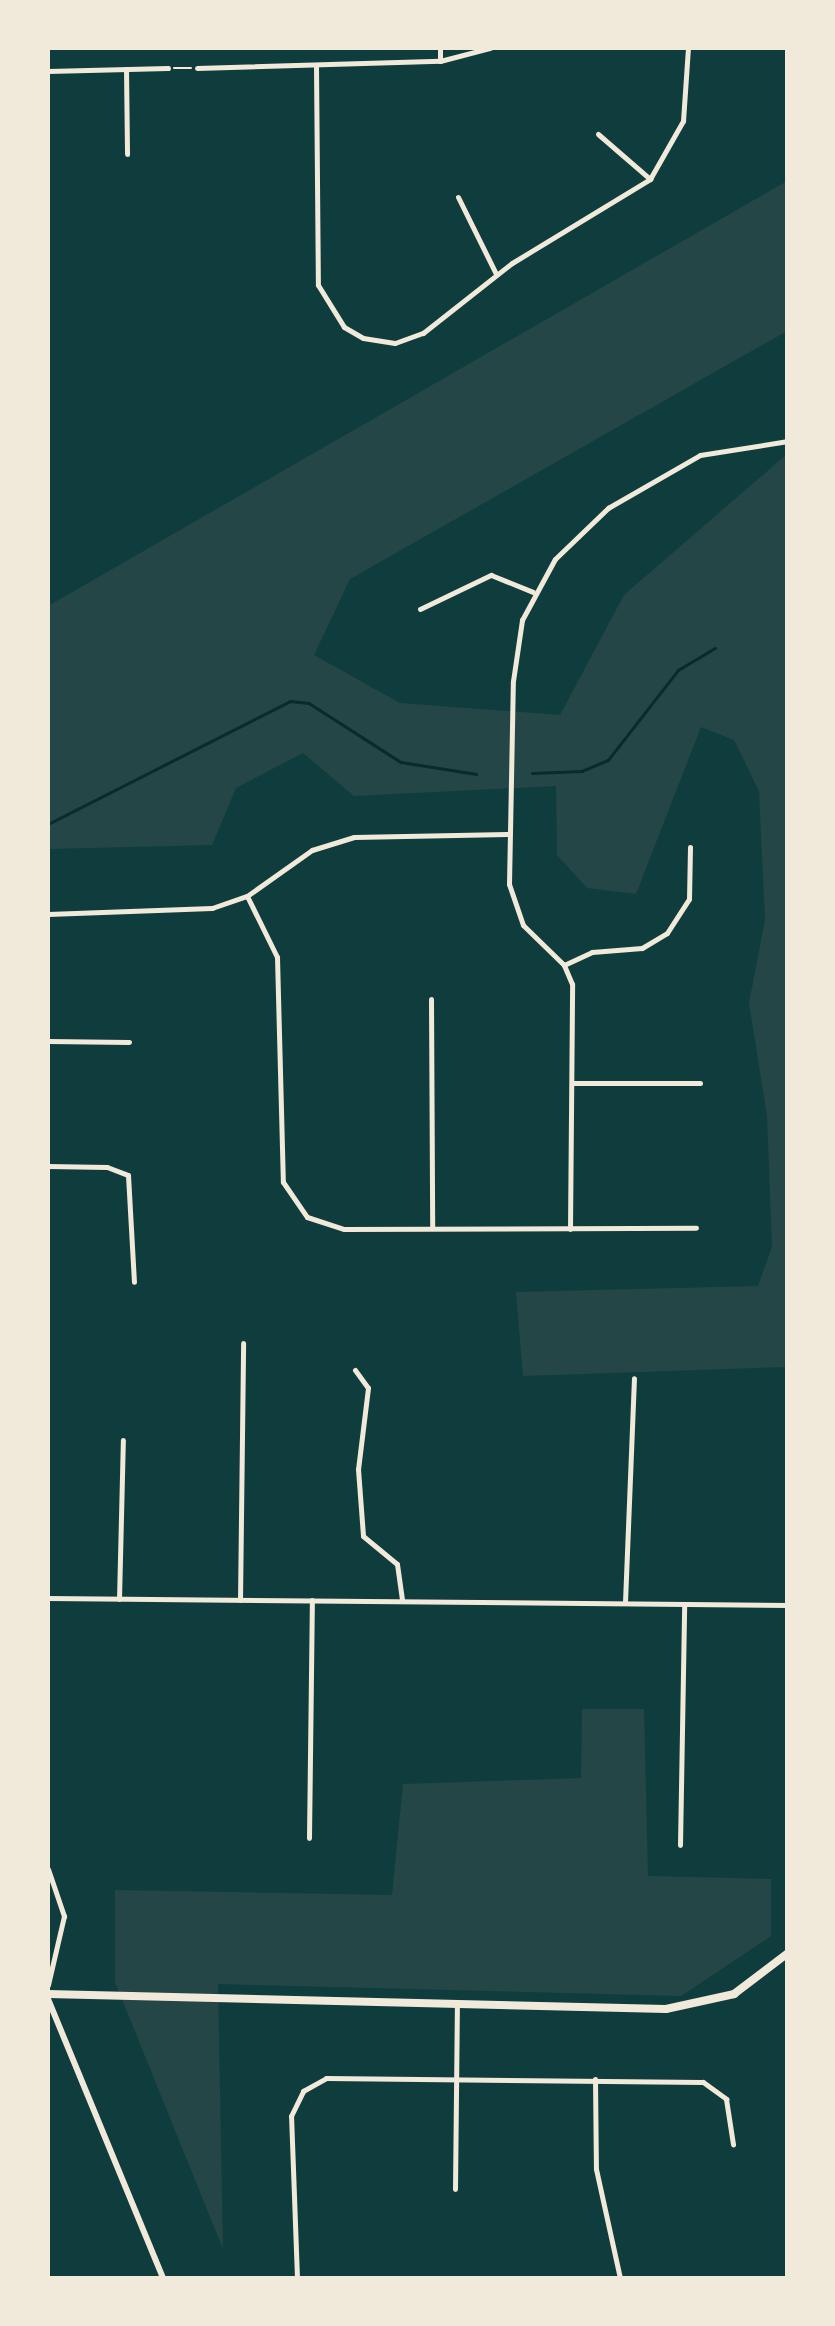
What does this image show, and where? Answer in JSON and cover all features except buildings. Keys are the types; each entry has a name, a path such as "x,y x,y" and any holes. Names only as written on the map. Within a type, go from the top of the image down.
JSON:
{"main road":[{"path":"48,1997 666,2008 734,1994 788,1952"}],"street":[{"path":"440,48 440,61"},
{"path":"197,68 440,61 490,48"},
{"path":"316,66 314,248 318,285 331,314 354,333 383,343 423,333 496,274 650,178 679,134 688,48"},
{"path":"48,71 168,68"},
{"path":"126,69 127,154"},
{"path":"598,134 650,178"},
{"path":"458,197 496,274"},
{"path":"570,1229 572,984 564,965 514,908 507,834 515,657 533,592 580,532 678,465 732,445 788,441"},
{"path":"420,609 492,575 533,592"},
{"path":"48,914 199,910 247,896 332,842 507,834"},
{"path":"564,965 592,952 642,948 667,933 689,899 690,847"},
{"path":"247,896 277,956 281,1162 297,1209 328,1227 696,1228"},
{"path":"431,998 432,1228"},
{"path":"48,1041 129,1042"},
{"path":"573,1082 700,1082"},
{"path":"48,1166 126,1173 134,1196 134,1282"},
{"path":"240,1600 242,1342"},
{"path":"355,1370 368,1388 358,1469 363,1536 397,1564 402,1601"},
{"path":"625,1602 634,1378"},
{"path":"119,1599 123,1440"},
{"path":"48,1598 788,1604"},
{"path":"309,1838 312,1600"},
{"path":"680,1845 684,1604"},
{"path":"48,1870 64,1916 48,1985"},
{"path":"48,1997 162,2278"},
{"path":"455,2189 457,2004"},
{"path":"297,2278 291,2116 303,2091 338,2076 703,2082 726,2099 732,2144"},
{"path":"595,2080 596,2170 620,2278"}],"path":[{"path":"168,68 197,68"}],"shaded area":[{"path":"787,181 787,331 350,579 314,655 400,703 560,715 624,595 787,454 787,1367 523,1376 516,1292 758,1286 772,1247 767,1116 749,1003 765,920 759,791 734,740 701,727 636,894 587,888 557,855 556,786 354,796 303,753 236,788 212,845 48,849 48,606"},
{"path":"582,1709 644,1709 648,1876 771,1879 771,1936 681,1996 218,1984 223,2249 115,1982 115,1890 392,1895 403,1784 581,1778"}],"waterway":[{"path":"532,773 582,771 608,760 678,670 715,648"},
{"path":"48,824 290,701 309,703 401,762 476,774"}]}
